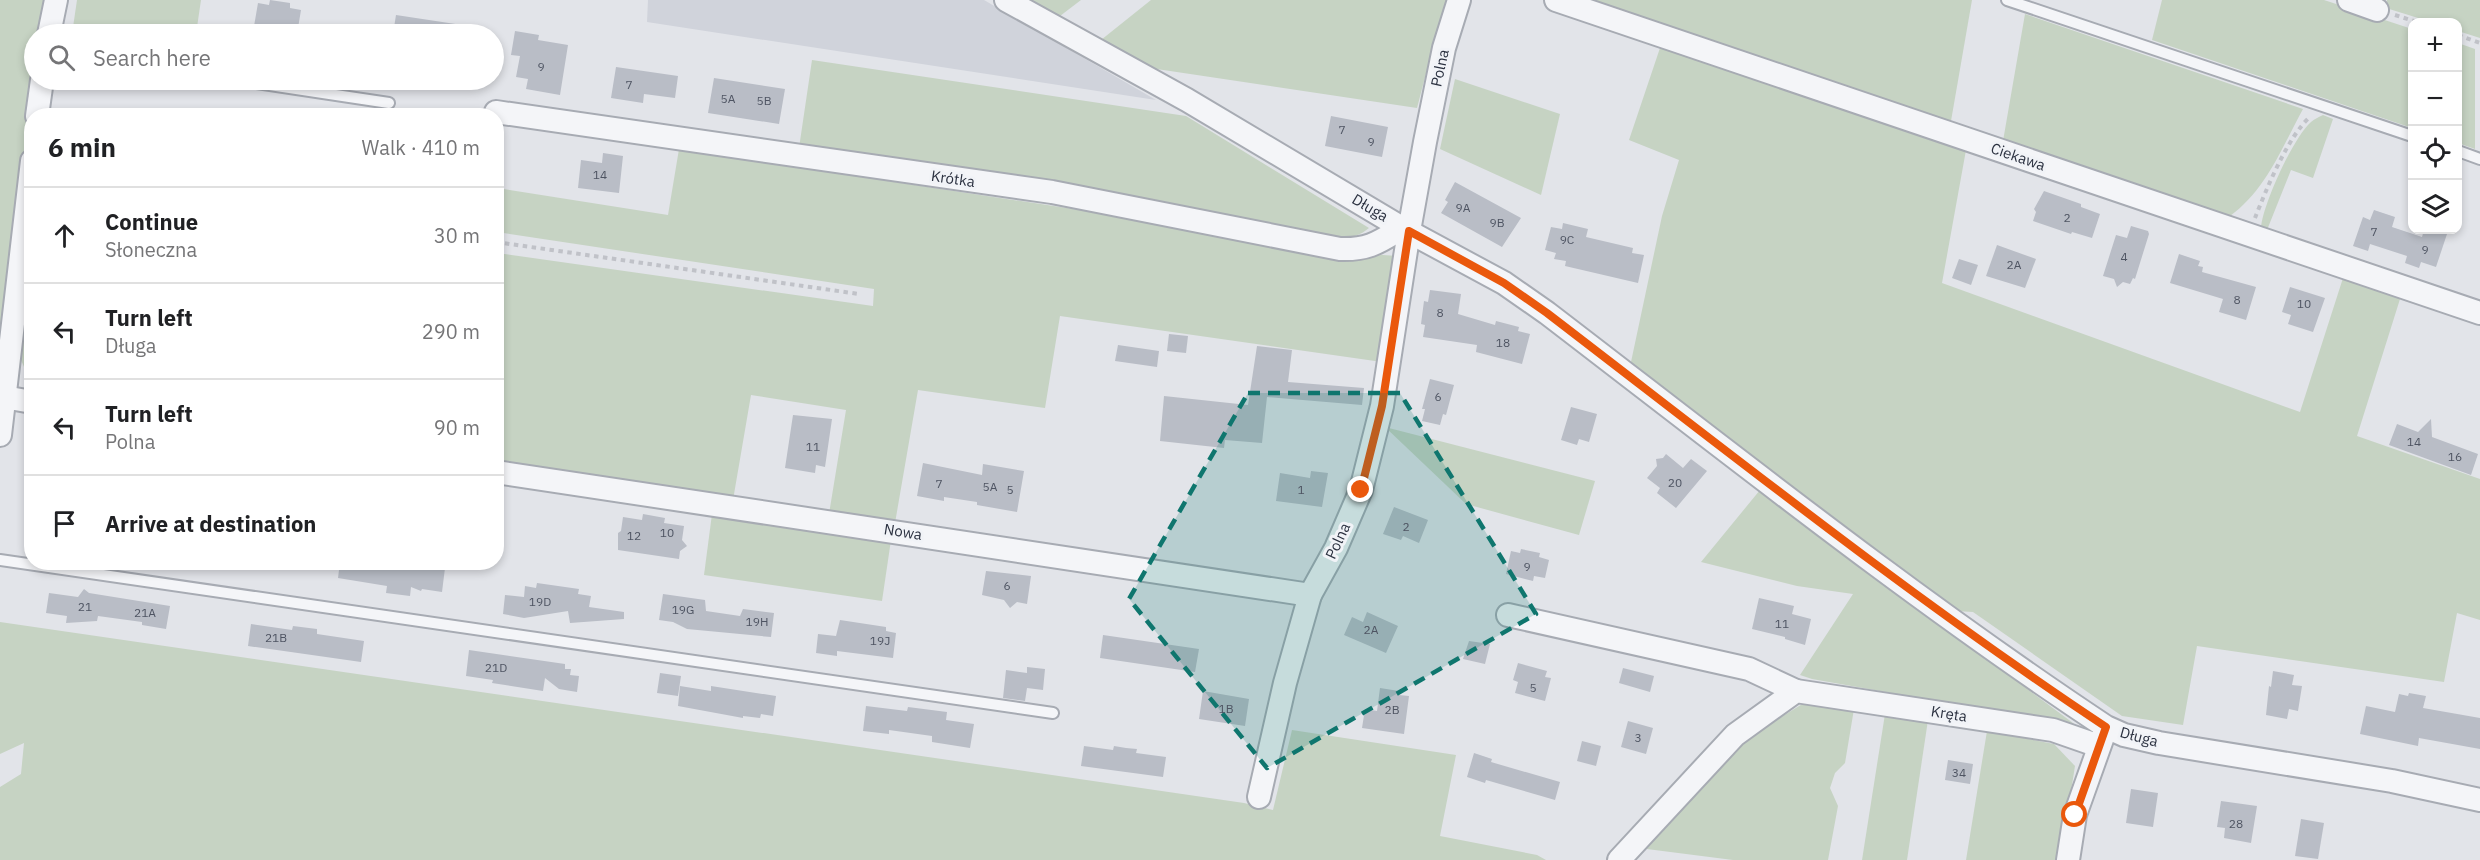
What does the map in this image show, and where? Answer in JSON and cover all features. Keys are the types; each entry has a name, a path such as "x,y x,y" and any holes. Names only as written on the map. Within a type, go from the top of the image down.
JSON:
{"street":[{"path":"51,24 56,0"},
{"name":"Długa","path":"1006,0 1187,100 1405,229 1504,283 1547,313 1837,536 1970,633 2103,736 2124,735 2159,743 2392,781 2480,800"},
{"name":"Polna","path":"1259,797 1285,683 1310,595 1336,548 1361,490 1382,406 1405,229 1444,48 1459,0"},
{"name":"Ciekawa","path":"1556,0 2480,313"},
{"path":"2349,0 2377,9"},
{"path":"38,108 41,90"},
{"name":"Krótka","path":"504,113 1052,192 1340,249 1374,246 1405,229"},
{"path":"0,435 24,228"},
{"path":"4,397 24,401"},
{"name":"Nowa","path":"504,473 1310,595"},
{"name":"Kręta","path":"1508,615 1749,669 1796,691 2103,736"},
{"path":"1619,860 1734,735 1796,691"},
{"path":"2068,860 2075,815 2103,736"}],"lane":[{"path":"2007,0 2408,135"},
{"path":"303,90 389,103"},
{"path":"2462,153 2480,159"},
{"path":"0,560 24,563"},
{"path":"69,570 1053,713"}],"path":[{"path":"2462,37 2480,43"},
{"path":"2248,235 2266,191 2296,134 2304,122 2327,107"},
{"path":"504,243 859,294"}],"highlighted area":[{"path":"1248,393 1400,393 1536,614 1267,768 1129,599"}],"shaded area":[{"path":"648,0 984,0 1156,100 647,22"}],"green space":[{"path":"0,0 46,0 42,24 24,24 24,90 35,90 32,108 24,108 24,172 0,356"},
{"path":"77,0 201,0 197,24 73,24"},
{"path":"1027,0 1081,0 1060,16"},
{"path":"1151,0 1450,0 1436,35 1417,108 1150,68 1101,40"},
{"path":"1594,0 1972,0 1951,121"},
{"path":"2162,0 2324,0 2408,28 2408,127 2152,40"},
{"path":"2387,0 2480,0 2480,38 2462,32 2462,18 2418,18 2386,8"},
{"path":"2025,14 2303,109 2272,168 2254,194 2229,217 2003,141"},
{"path":"2462,44 2475,49 2475,149 2462,144"},
{"path":"1661,45 1966,150 1942,283 2300,412 2343,278 2400,299 2357,436 2480,479 2480,620 2457,613 2444,682 2197,646 2183,725 2122,716 1973,612 1955,611 1849,532 1631,362 1662,216 1679,160 1629,140"},
{"path":"812,60 1186,116 1369,228 1352,237 1333,237 1194,209 799,148"},
{"path":"1455,79 1560,114 1541,195 1440,149"},
{"path":"2323,115 2333,119 2313,178 2291,170 2267,230 2261,228 2267,204 2288,156 2304,130 2312,121"},
{"path":"679,149 1368,254 1398,256 1382,362 1060,316 1045,408 918,390 895,523 829,514 846,410 751,395 733,500 504,466 504,254 873,306 874,289 504,233 504,189 668,215"},
{"path":"24,301 24,367 18,353"},
{"path":"1385,427 1595,481 1579,535 1466,504"},
{"path":"1760,490 2077,726 1800,675 1853,594 1797,586 1701,562"},
{"path":"712,514 891,540 882,601 704,575"},
{"path":"0,622 1244,803 1273,810 1292,730 1456,755 1440,836 1537,855 1546,860 0,860 0,787 21,774 24,743 0,754"},
{"path":"1804,703 1854,709 1845,763 1835,773 1830,788 1838,806 1828,860 1733,860 1639,848 1750,736"},
{"path":"1885,714 1928,720 1907,860 1862,860"},
{"path":"1987,731 2054,744 2075,766 2060,860 1966,860"}],"building":[{"path":"270,0 290,3 290,8 301,10 299,24 254,24 258,3 269,5"},
{"path":"396,15 455,24 395,24"},
{"path":"515,31 539,35 538,40 568,45 560,95 526,89 528,79 516,77 520,56 511,55"},
{"path":"616,67 678,76 675,98 644,94 643,103 611,98"},
{"path":"714,78 785,89 779,124 708,113"},
{"path":"1331,116 1388,127 1382,157 1325,146"},
{"path":"603,153 623,156 619,193 578,188 581,160 602,163"},
{"path":"1455,182 1521,218 1502,247 1441,213 1448,202 1445,200"},
{"path":"2044,191 2081,204 2081,207 2100,214 2092,238 2072,232 2071,234 2033,221 2036,212 2034,209"},
{"path":"2374,210 2395,217 2392,227 2408,234 2422,237 2423,234 2447,234 2436,267 2421,262 2419,268 2405,263 2407,256 2370,244 2368,251 2353,246 2363,217 2370,220"},
{"path":"1563,223 1588,229 1586,237 1633,248 1632,253 1644,255 1638,283 1565,266 1566,261 1554,259 1556,253 1545,250 1551,227 1562,229"},
{"path":"2131,226 2148,231 2149,234 2135,279 2133,278 2130,284 2123,282 2117,287 2114,279 2103,276 2116,235 2127,238"},
{"path":"1997,245 2036,259 2025,288 1986,276"},
{"path":"2179,254 2200,261 2198,266 2203,267 2202,272 2256,287 2246,320 2219,312 2223,299 2170,283"},
{"path":"1959,259 1978,265 1971,285 1952,278"},
{"path":"2290,287 2325,298 2313,332 2288,324 2291,315 2282,312"},
{"path":"1430,290 1461,294 1458,314 1495,325 1496,321 1519,327 1518,331 1530,334 1522,364 1476,352 1477,345 1423,337 1425,325 1421,324 1424,301 1428,302"},
{"path":"1169,334 1188,336 1186,353 1167,351"},
{"path":"1118,345 1159,351 1157,367 1115,361"},
{"path":"1257,346 1292,350 1288,382 1364,388 1362,405 1267,397 1262,443 1225,440 1224,448 1160,441 1164,396 1248,405"},
{"path":"1430,379 1454,385 1446,415 1443,414 1440,425 1422,421 1425,409 1422,409"},
{"path":"1571,407 1597,414 1589,442 1579,439 1577,445 1561,440"},
{"path":"793,415 832,419 825,467 816,465 815,473 785,468"},
{"path":"2431,419 2432,437 2478,454 2471,475 2389,445 2397,424 2418,432"},
{"path":"1666,454 1683,468 1691,459 1707,471 1676,508 1657,493 1660,488 1647,478 1657,466 1656,459 1663,458"},
{"path":"923,463 982,475 983,464 1024,471 1017,512 977,505 977,502 944,497 944,501 917,496"},
{"path":"1311,471 1328,473 1322,507 1276,501 1280,473 1310,478"},
{"path":"1394,507 1428,520 1419,543 1403,536 1401,540 1383,534"},
{"path":"643,514 665,518 664,523 684,526 682,540 687,546 680,551 679,559 618,550 618,533 621,531 623,517 642,520"},
{"path":"1521,549 1540,553 1539,557 1549,560 1545,578 1534,576 1533,581 1506,574 1511,551 1520,553"},
{"path":"339,570 445,570 442,592 422,589 421,591 411,587 410,596 386,593 387,586 338,578"},
{"path":"986,571 1031,576 1027,604 1017,602 1010,608 1004,600 982,595"},
{"path":"537,583 579,589 578,594 591,596 589,607 624,612 624,619 570,623 568,611 524,618 503,614 505,595 524,597 525,586 536,588"},
{"path":"84,589 89,593 170,606 166,629 142,625 142,622 98,616 97,621 66,623 67,616 46,613 49,593 78,597"},
{"path":"663,594 705,600 706,611 740,616 743,609 774,613 771,637 687,629 673,622 659,620"},
{"path":"1759,598 1794,606 1792,614 1811,619 1805,645 1785,639 1785,637 1752,629"},
{"path":"1367,612 1398,626 1386,653 1344,635 1352,617 1363,622"},
{"path":"840,620 886,627 886,631 896,633 893,658 837,651 837,656 816,653 818,634 836,636"},
{"path":"251,624 292,630 293,626 317,629 317,634 364,641 361,662 248,646"},
{"path":"1103,635 1199,649 1195,672 1100,658"},
{"path":"1469,641 1490,644 1485,664 1463,659"},
{"path":"469,650 565,664 565,669 571,669 570,675 579,676 577,692 559,689 545,678 543,691 492,683 493,680 466,676"},
{"path":"1518,663 1547,671 1545,677 1551,678 1545,701 1515,693 1518,682 1513,680"},
{"path":"1027,667 1045,669 1043,690 1027,688 1025,701 1003,698 1006,670 1027,673"},
{"path":"1623,668 1654,676 1650,692 1619,683"},
{"path":"2273,671 2294,675 2292,685 2302,686 2298,711 2289,709 2287,719 2266,715"},
{"path":"660,673 681,676 678,696 657,693"},
{"path":"680,686 711,691 711,686 776,696 773,716 761,714 760,718 743,716 743,718 678,706"},
{"path":"1380,688 1399,691 1399,695 1409,696 1404,734 1362,728 1365,709 1377,711"},
{"path":"1203,691 1249,699 1245,726 1199,719"},
{"path":"2409,693 2426,696 2423,708 2480,718 2480,749 2419,738 2418,746 2360,734 2366,706 2395,712 2399,694 2408,696"},
{"path":"866,706 907,711 908,707 947,712 946,720 974,724 970,748 932,742 932,736 889,730 889,734 863,731"},
{"path":"1628,721 1653,728 1646,754 1621,747"},
{"path":"1582,741 1601,746 1596,766 1577,761"},
{"path":"1084,746 1113,750 1114,746 1137,749 1136,753 1166,757 1163,777 1081,766"},
{"path":"1474,753 1492,759 1491,762 1560,782 1555,800 1486,780 1485,783 1467,777"},
{"path":"1948,760 1973,764 1970,784 1945,780"},
{"path":"2131,789 2158,793 2153,827 2126,823"},
{"path":"2221,801 2257,806 2251,843 2224,838 2225,828 2217,827"},
{"path":"2301,819 2324,823 2318,859 2295,856"}],"route":[{"path":"1361,490 1382,406 1409,231 1504,283 1547,313 1837,536 1970,633 2106,727 2075,815"}]}
